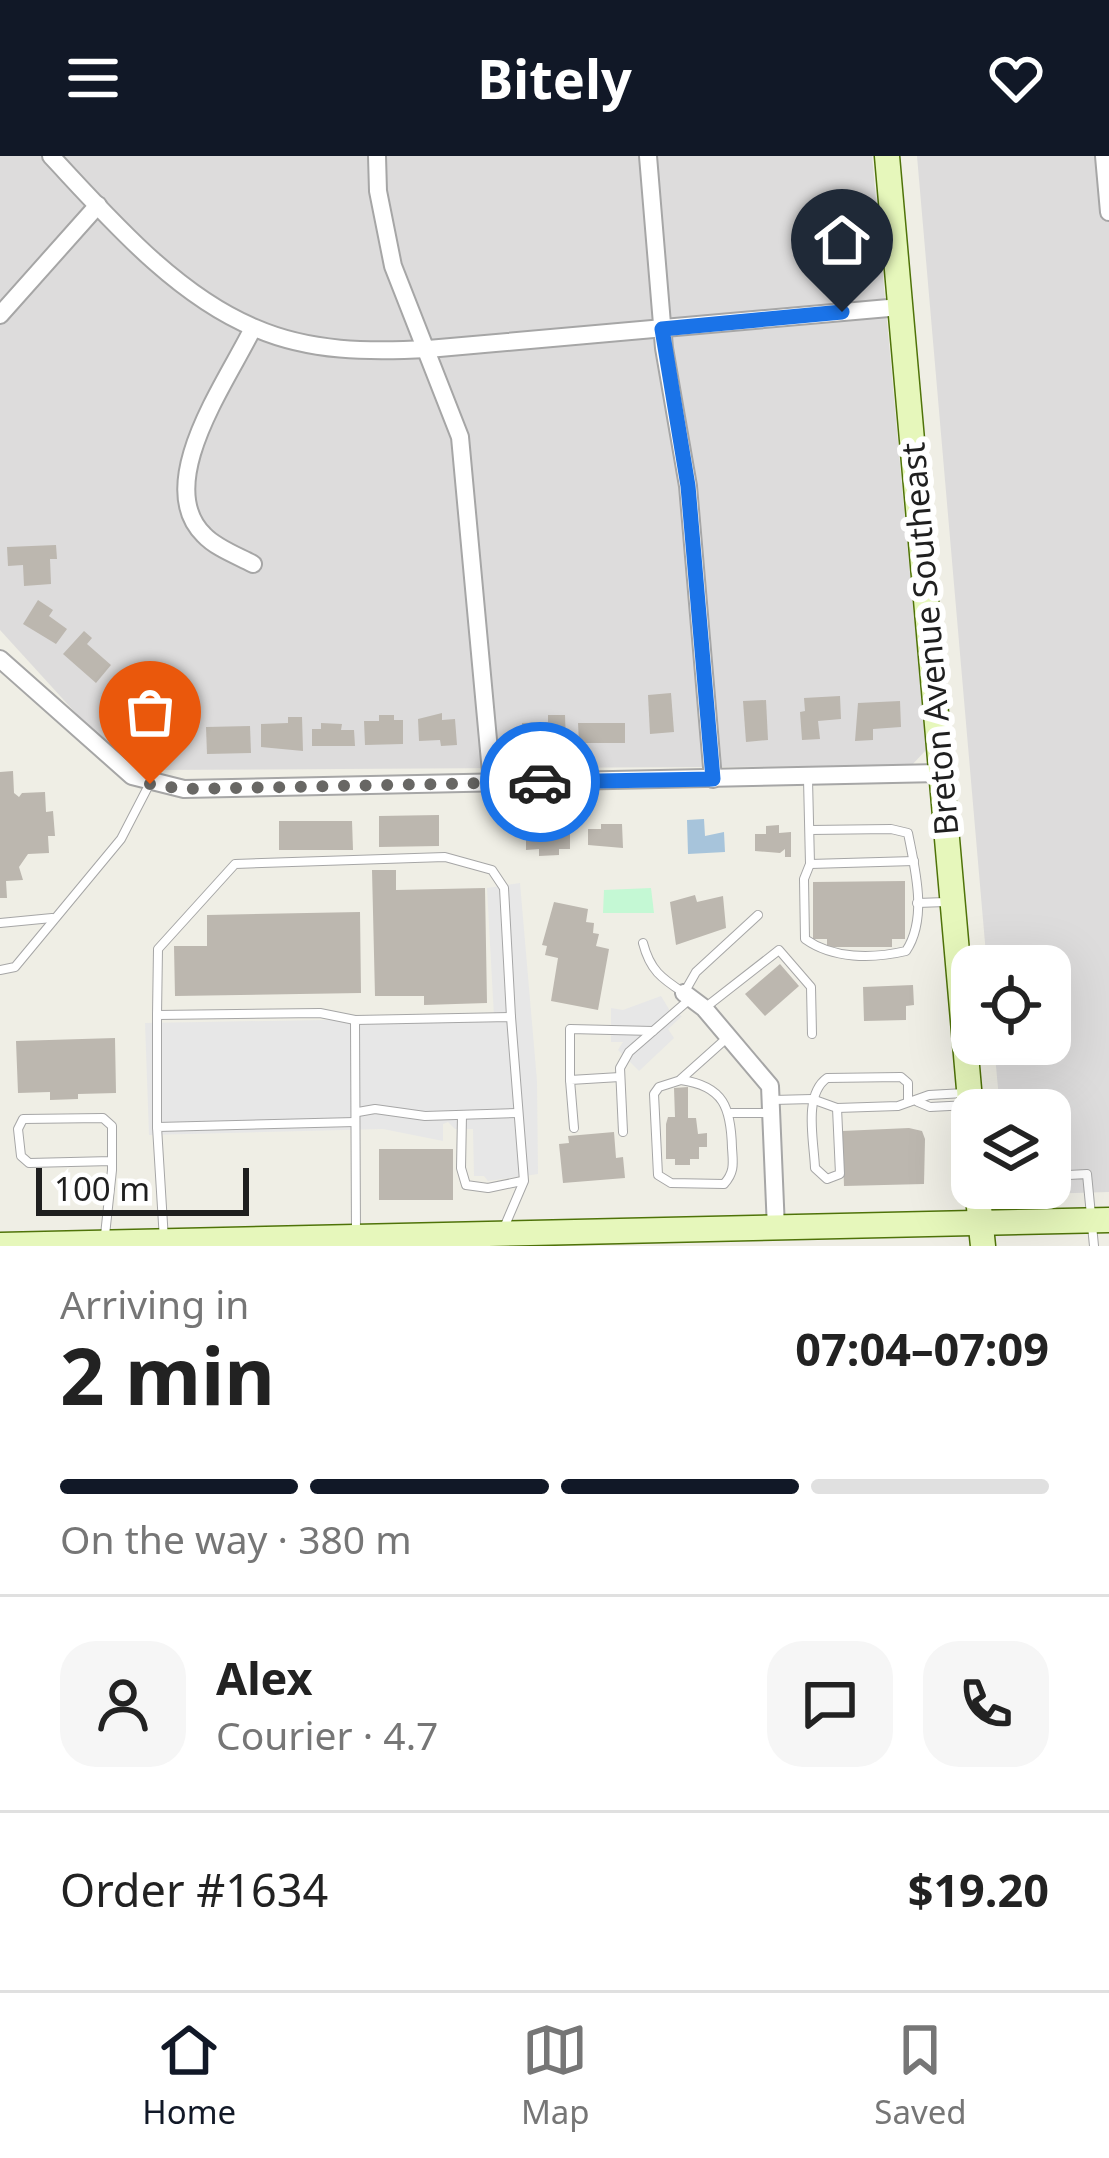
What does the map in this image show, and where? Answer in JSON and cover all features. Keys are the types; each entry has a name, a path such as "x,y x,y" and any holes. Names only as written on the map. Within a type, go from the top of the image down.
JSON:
{"main road":[{"name":"Breton Avenue Southeast","path":"887,156 969,1089"},
{"path":"0,1246 356,1241 502,1233 574,1239 740,1238 776,1229 841,1237 1098,1229"}],"street":[{"path":"51,156 188,289 253,328 334,348 370,352 428,349 900,307"},
{"path":"377,156 378,191 393,266 460,437 492,783"},
{"path":"648,156 662,329 690,507 713,779"},
{"path":"1104,156 1109,212"},
{"path":"0,315 98,206"},
{"path":"253,328 185,472 186,509 205,537 253,565"},
{"path":"0,659 132,776 184,789 940,773"},
{"path":"693,1000 767,1080 776,1229"}],"lane":[{"path":"808,778 810,864 804,879 805,939 824,952 906,951 916,930 917,903 908,833 810,830"},
{"path":"0,970 15,967 121,839 150,784"},
{"path":"164,1241 157,1126 158,949 235,864 445,857 492,870 504,888 524,1181 502,1233"},
{"path":"810,864 914,861"},
{"path":"917,903 953,902"},
{"path":"693,1000 696,972 758,915"},
{"path":"0,923 53,918"},
{"path":"643,943 658,976 693,1000"},
{"path":"623,1132 620,1068 629,1052 693,1000 779,950 811,987 812,1034"},
{"path":"157,1016 320,1013 355,1020 511,1016"},
{"path":"355,1020 356,1241"},
{"path":"574,1128 570,1029 653,1031"},
{"path":"681,1080 710,1088 731,1114 733,1170 724,1184 671,1184 658,1175 654,1094 659,1087 681,1080 729,1036"},
{"path":"570,1080 620,1077"},
{"path":"838,1108 840,1174 827,1178 814,1168 812,1099 820,1081 902,1077 913,1102"},
{"path":"731,1114 812,1099 838,1108 913,1102 951,1107"},
{"path":"157,1126 518,1113"},
{"path":"462,1115 461,1168 466,1185 488,1189 524,1181"},
{"path":"105,1243 112,1161 112,1126 104,1118 23,1120 18,1130 21,1156 29,1162 112,1161"},
{"path":"1071,1175 1087,1174 1098,1229"}],"shaded area":[{"path":"0,156 872,156 926,750 911,766 144,770 92,731 0,630"},
{"path":"917,156 1109,156 1109,1192 1071,1193 1071,1089 998,1089 996,1065 1071,1065 1071,945 985,945"},
{"path":"520,883 537,1081 538,1174 488,1181 474,1176 473,1129 455,1129 448,1122 443,1124 443,1141 383,1129 149,1135 145,1023 494,1017 487,888"},
{"path":"661,996 670,1011 682,1016 668,1029 674,1038 639,1071 618,1050 623,1042 611,1042 611,1008 623,1010"}],"green space":[{"path":"651,888 654,913 603,913 604,890"}],"water":[{"path":"704,819 705,836 724,832 725,852 688,854 687,820"}],"building":[{"path":"56,545 57,559 50,559 51,584 24,586 23,565 8,566 7,547"},
{"path":"38,600 67,629 56,644 23,624"},
{"path":"84,631 92,638 87,644 111,665 96,683 63,654"},
{"path":"116,678 152,703 137,720 104,692"},
{"path":"671,693 674,732 650,734 648,695"},
{"path":"840,696 841,719 818,721 820,739 802,740 804,698"},
{"path":"766,700 768,740 746,742 743,701"},
{"path":"900,701 901,727 873,729 873,740 855,741 858,703"},
{"path":"167,707 193,730 175,751 148,728"},
{"path":"442,713 442,720 455,719 457,745 419,741 418,719"},
{"path":"379,715 403,720 403,744 365,745 364,721 379,721"},
{"path":"548,715 565,715 566,743 523,744 522,723 548,722"},
{"path":"288,717 302,717 303,751 261,747 261,724 288,723"},
{"path":"321,723 354,730 355,746 312,746 312,729 321,729"},
{"path":"578,723 625,723 625,743 579,743"},
{"path":"250,726 251,753 207,754 206,727"},
{"path":"13,771 14,793 19,797 45,792 55,836 48,836 49,853 28,854 19,867 23,880 6,881 7,898 0,898 0,772"},
{"path":"439,815 439,846 379,847 379,816"},
{"path":"279,821 352,821 353,850 279,850"},
{"path":"570,824 570,849 539,856 539,849 526,850 526,830"},
{"path":"601,824 622,824 623,848 588,845 588,829 601,829"},
{"path":"779,825 779,833 791,832 791,857 785,857 785,849 780,853 755,851 755,834 766,834 766,826"},
{"path":"372,870 396,870 396,890 485,888 487,1003 424,1005 424,996 375,996"},
{"path":"905,881 905,939 892,939 892,947 827,947 827,939 813,939 813,882"},
{"path":"695,895 697,902 723,896 726,928 676,945 670,902"},
{"path":"554,902 588,909 586,922 594,923 593,933 599,934 596,946 609,949 598,1010 551,1001 558,958 545,955 547,946 542,945"},
{"path":"360,912 361,993 175,996 174,946 207,946 207,915"},
{"path":"780,964 799,986 765,1016 745,994"},
{"path":"913,985 914,1005 906,1006 906,1020 864,1021 863,987"},
{"path":"115,1038 116,1093 50,1100 50,1092 18,1093 16,1041"},
{"path":"688,1087 688,1118 696,1118 698,1134 707,1133 707,1147 699,1147 699,1159 690,1159 690,1165 675,1165 675,1159 666,1159 666,1124 668,1117 675,1117 674,1088"},
{"path":"842,1131 922,1131 925,1139 924,1184 844,1186"},
{"path":"614,1132 616,1158 623,1157 625,1178 563,1183 559,1144 569,1143 568,1136"},
{"path":"379,1149 453,1149 453,1200 379,1200"}],"way so far":[{"path":"150,784 184,789 540,782"}],"route":[{"path":"540,782 713,779 688,486 662,329 842,312"}]}
